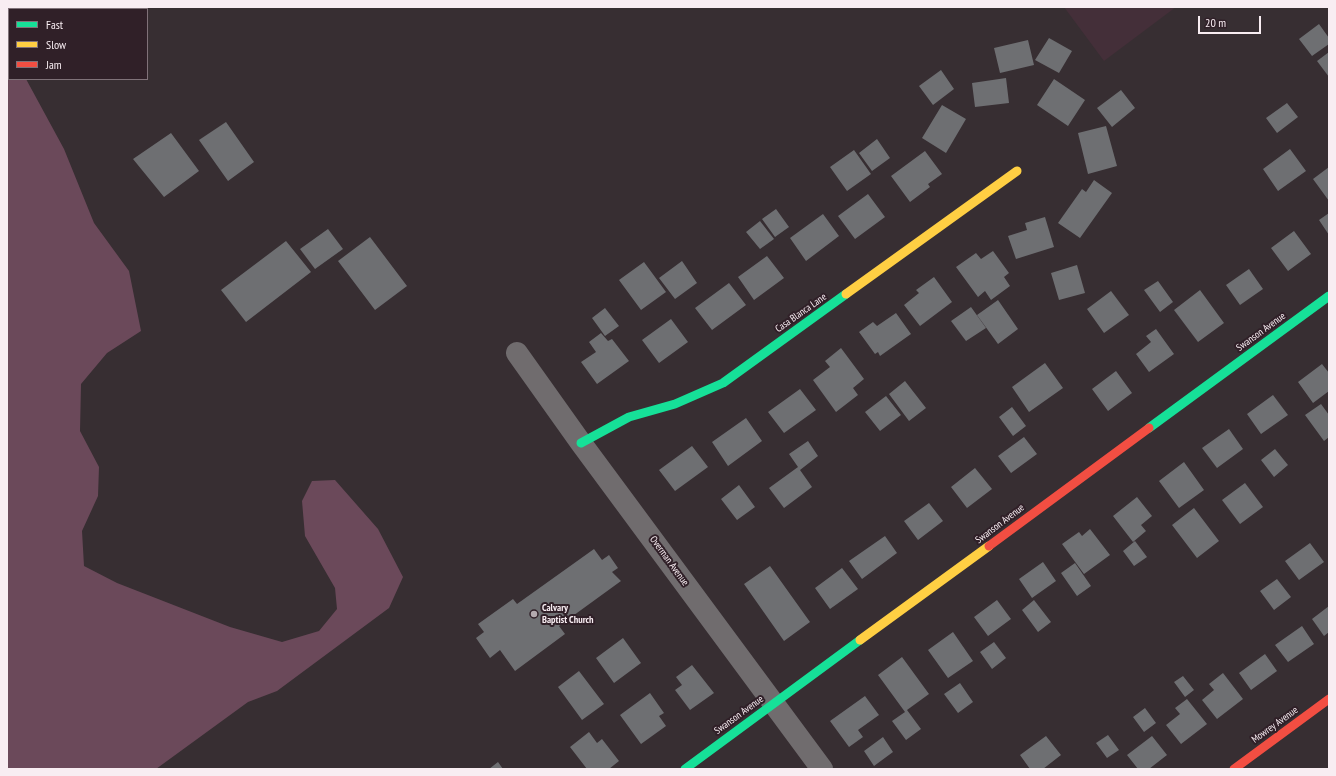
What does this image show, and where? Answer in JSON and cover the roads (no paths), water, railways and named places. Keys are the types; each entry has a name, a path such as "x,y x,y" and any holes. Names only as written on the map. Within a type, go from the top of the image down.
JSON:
{"street":[{"name":"Casa Blanca Lane","path":"581,443 629,417 675,404 723,383 1017,171"},
{"name":"Swanson Avenue","path":"685,769 1329,296"},
{"name":"Overman Avenue","path":"517,353 581,443 822,769"},
{"name":"Mowrey Avenue","path":"1234,769 1329,699"}],"place":[{"name":"Calvary Baptist Church","path":"534,614"}]}
